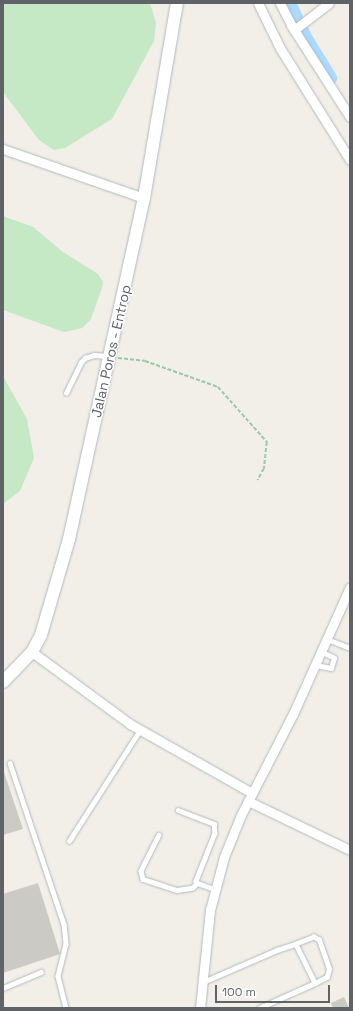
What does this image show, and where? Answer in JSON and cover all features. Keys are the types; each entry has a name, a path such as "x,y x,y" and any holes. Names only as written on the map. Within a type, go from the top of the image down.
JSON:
{"main road":[{"name":"Jalan Poros - Entrop","path":"3,682 32,652 41,635 69,539 144,198 177,3"}],"street":[{"path":"258,3 280,48 350,160"},
{"path":"280,3 294,30 350,117"},
{"path":"294,30 303,25 329,3"},
{"path":"3,149 144,198"},
{"path":"200,1008 205,981 214,889 350,587"},
{"path":"32,652 140,730 253,801 350,850"}],"lane":[{"path":"66,393 81,362 85,358 94,355 110,356"},
{"path":"327,639 350,648"},
{"path":"316,665 331,668 334,658 321,652"},
{"path":"69,841 140,730"},
{"path":"10,763 64,924 66,944 58,976 66,1008"},
{"path":"159,835 141,871 143,880 178,890 192,888 197,883 216,828 214,824 178,810"},
{"path":"197,883 214,889"},
{"path":"205,981 217,978 277,950 314,937 319,940 329,972 327,977 258,1008"},
{"path":"296,944 315,983"},
{"path":"3,988 41,972"}],"path":[{"path":"110,356 145,361 218,387 267,442 264,469 258,480"}],"green space":[{"path":"3,3 150,3 156,23 154,41 112,119 65,148 54,150 39,140 3,92"},
{"path":"3,216 33,227 63,252 98,274 103,282 102,288 91,319 82,328 64,332 3,310"},
{"path":"3,376 27,419 34,458 20,491 3,504"}],"building":[{"path":"4,772 23,829 3,835 3,773"},
{"path":"38,883 60,954 3,973 3,894"},
{"path":"344,997 349,1008 333,1008 331,1003"}],"waterway":[{"path":"289,3 306,39 330,78"}]}
